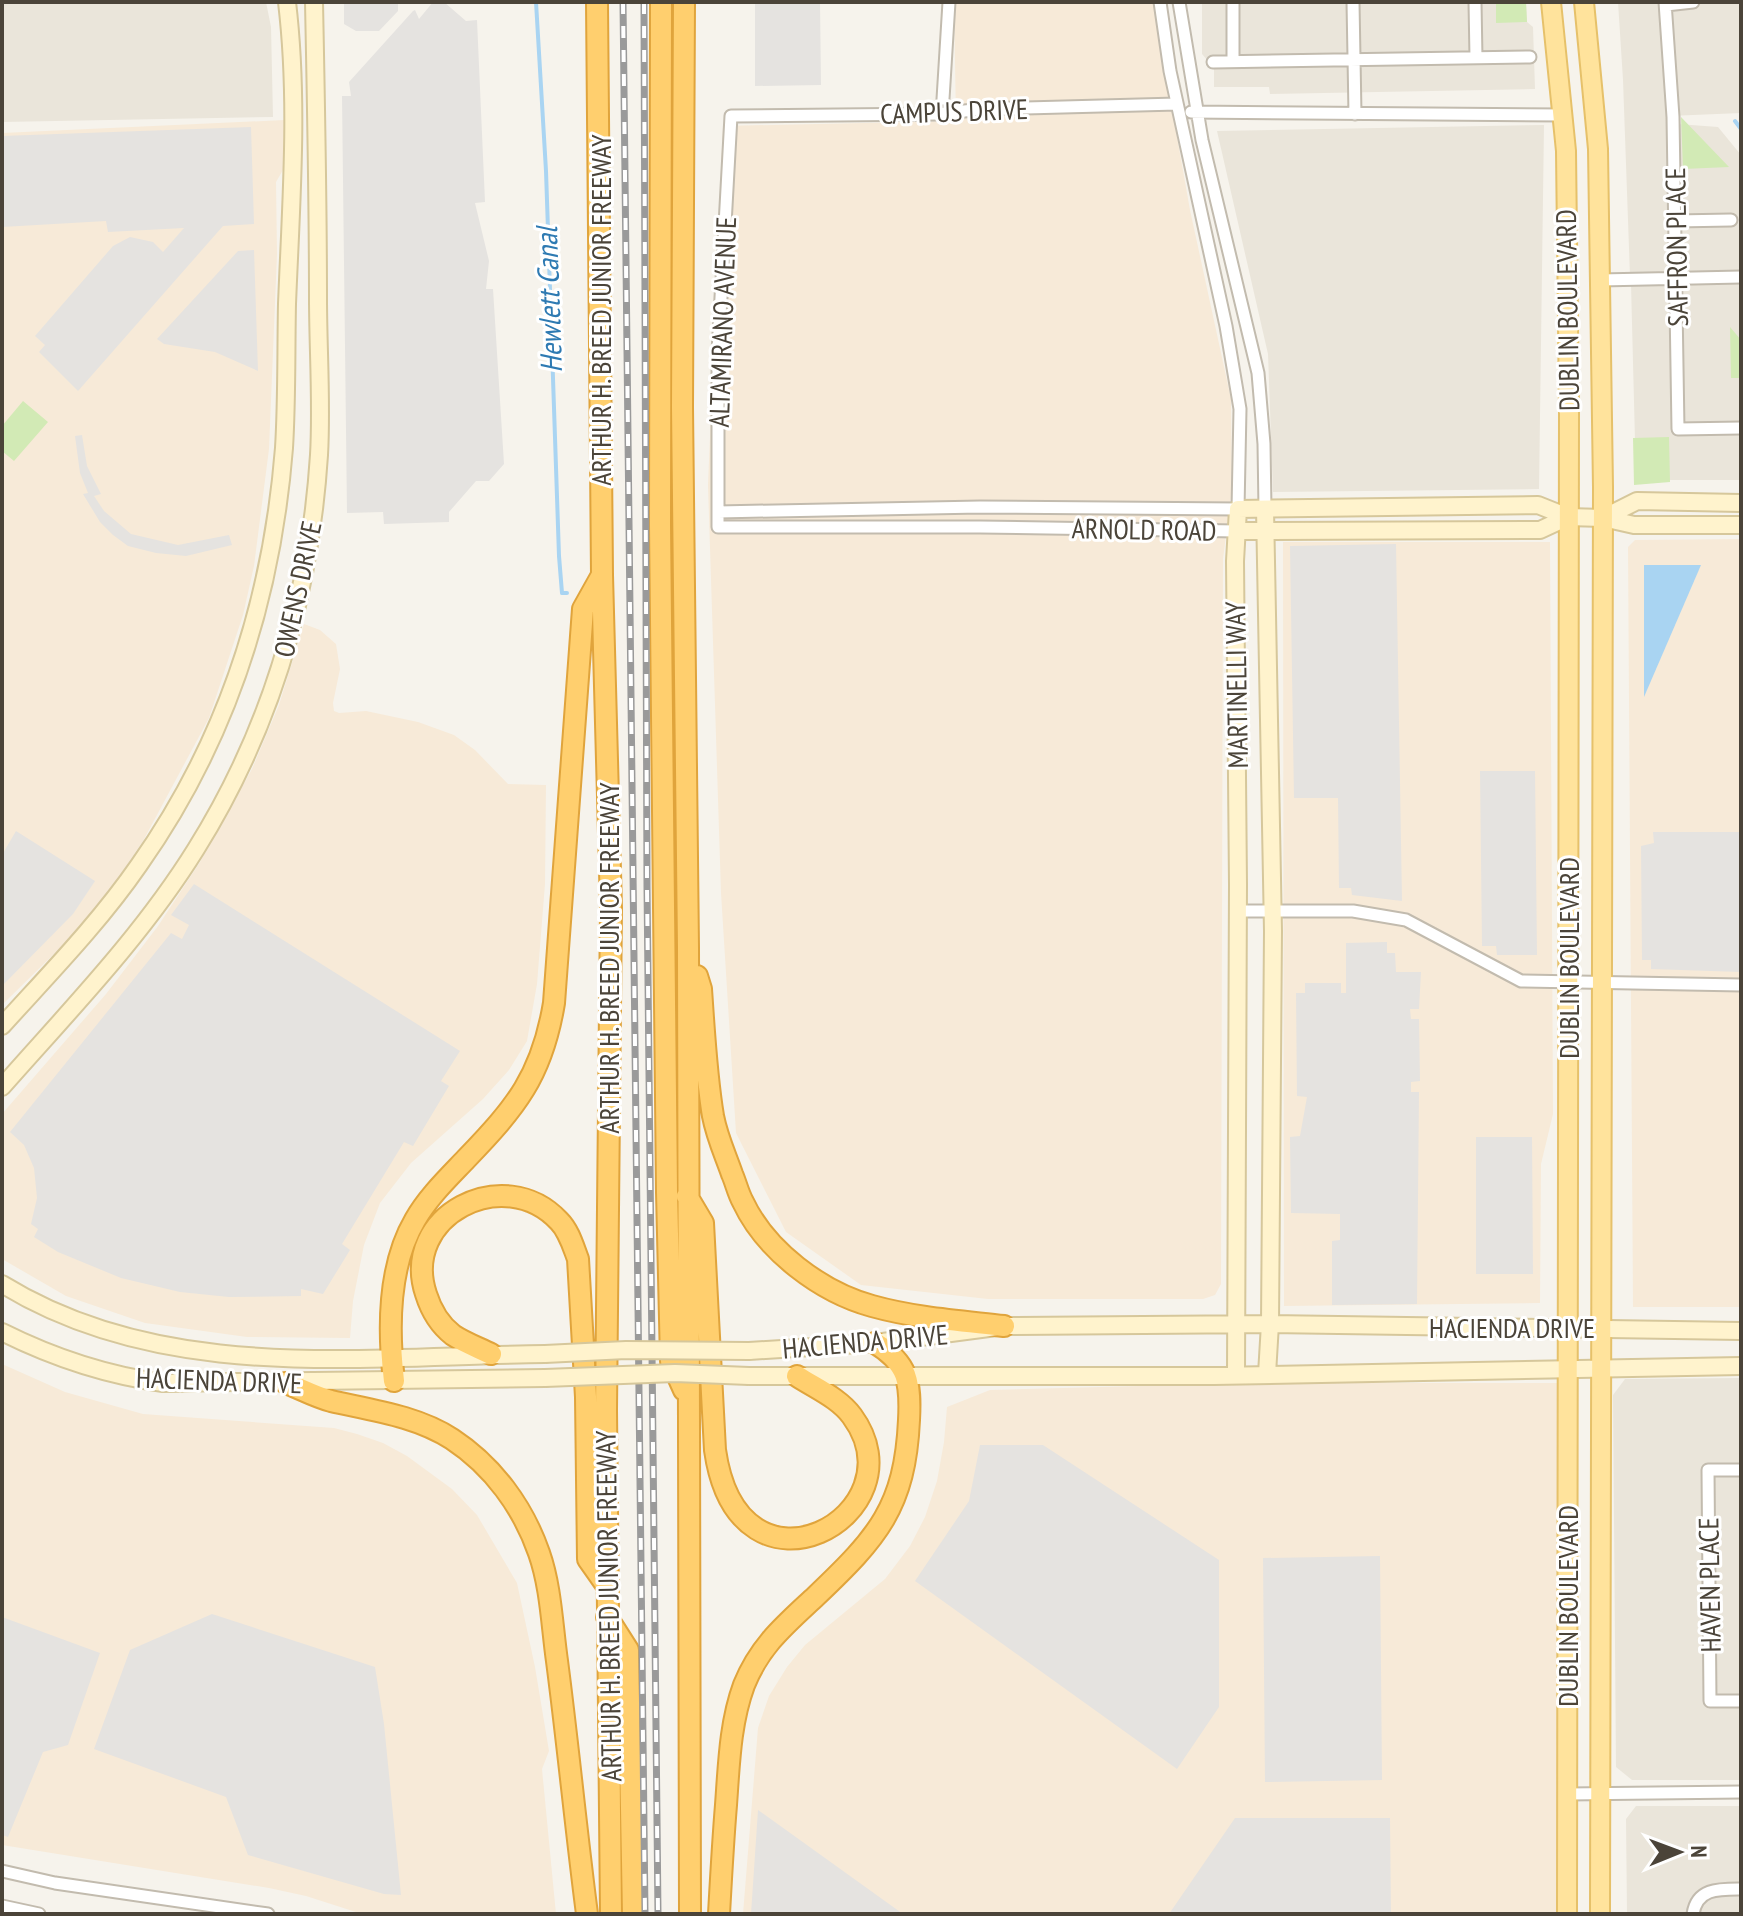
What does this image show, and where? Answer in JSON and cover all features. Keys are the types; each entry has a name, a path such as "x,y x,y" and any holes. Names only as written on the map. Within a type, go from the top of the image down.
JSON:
{"highway":[{"name":"ARTHUR H. BREED JUNIOR FREEWAY","path":"597,2 602,575 611,908 607,1586 611,1914"},
{"path":"661,2 660,525 667,1192 671,1361 689,1401"},
{"path":"684,2 682,421 688,948 690,1914"},
{"path":"394,1381 393,1292 405,1239 415,1218 431,1197 502,1122 522,1095 539,1064 549,1033 554,1003 583,609 602,575"},
{"path":"688,948 701,989 713,1116 720,1145 743,1203 761,1230 782,1254 808,1275 854,1300 901,1313 1004,1326"},
{"path":"491,1354 452,1334 439,1321 423,1285 423,1265 433,1235 453,1210 487,1196 505,1195 542,1207 559,1221 571,1238 578,1259 586,1397 588,1559 607,1586"},
{"path":"687,1196 703,1223 719,1479 727,1499 751,1528 781,1539 815,1534 846,1516 859,1499 868,1475 864,1443 851,1414 797,1376"},
{"path":"719,1914 730,1749 735,1715 745,1683 759,1655 780,1627 852,1560 876,1532 901,1486 908,1456 911,1397 902,1364 892,1353 875,1343"},
{"path":"286,1383 327,1400 425,1425 451,1438 490,1472 516,1504 540,1556 546,1587 568,1743 587,1914"},
{"path":"607,1617 628,1650 633,1914"}],"main road":[{"name":"DUBLIN BOULEVARD","path":"1551,2 1566,151 1569,982 1567,1914"},
{"name":"DUBLIN BOULEVARD","path":"1584,2 1598,149 1603,518 1600,1914"}],"street":[{"name":"OWENS DRIVE","path":"2,1026 108,906 164,828 209,746 254,627 274,531 286,411 293,147 287,2"},
{"name":"OWENS DRIVE","path":"2,1087 122,950 171,888 198,847 259,728 289,638 311,535 319,452 314,2"},
{"path":"943,99 949,2"},
{"name":"MARTINELLI WAY","path":"1160,2 1178,108 1226,326 1240,409 1235,561 1236,1375"},
{"path":"1233,2 1233,61"},
{"path":"1353,2 1355,114"},
{"path":"1475,2 1476,58"},
{"path":"1666,3 1693,2"},
{"name":"MARTINELLI WAY","path":"1180,3 1196,112 1258,373 1264,444 1273,912 1267,1374"},
{"name":"SAFFRON PLACE","path":"1666,3 1673,117 1678,429 1741,428"},
{"path":"1213,62 1530,57"},
{"name":"CAMPUS DRIVE","path":"731,116 938,114 982,109 1178,108 1196,112 1563,115"},
{"name":"ALTAMIRANO AVENUE","path":"718,527 718,352 731,116"},
{"path":"1675,221 1731,220"},
{"path":"1600,280 1741,277"},
{"name":"ARNOLD ROAD","path":"1603,518 1637,501 1741,503"},
{"name":"ARNOLD ROAD","path":"718,512 980,507 1265,509 1538,505 1568,517 1603,518 1634,525 1741,525"},
{"name":"ARNOLD ROAD","path":"718,527 1265,532 1540,530 1568,517"},
{"path":"1237,911 1353,911 1386,915 1406,920 1521,981 1741,985"},
{"name":"HACIENDA DRIVE","path":"2,1284 60,1315 134,1341 213,1353 392,1358 639,1350 749,1351 875,1343 1004,1326 1270,1324 1741,1331"},
{"name":"HACIENDA DRIVE","path":"2,1332 82,1367 125,1378 163,1383 394,1381 675,1373 906,1377 1236,1375 1741,1366"},
{"name":"HAVEN PLACE","path":"1741,1470 1708,1470 1710,1701 1741,1701"},
{"path":"1568,1794 1741,1792"},
{"path":"2,1871 55,1883 268,1914"},
{"path":"1693,1914 1699,1897 1708,1891 1741,1889"},
{"path":"2,1906 39,1914"}],"shaded area":[{"path":"2,2 266,2 271,27 273,117 2,122"},
{"path":"344,2 398,2 398,11 379,31 356,31 344,24"},
{"path":"433,2 444,2 466,21 477,20 485,202 475,203 489,261 486,289 493,289 504,464 489,481 476,481 449,512 449,522 384,524 383,512 347,513 342,96 351,96 349,82 413,11 419,19"},
{"path":"755,2 820,2 821,85 755,86"},
{"path":"954,2 1153,2 1190,210 1231,399 1232,489 1223,559 1221,1284 1215,1295 1203,1299 988,1299 861,1285 786,1232 736,1133 721,893 708,485 723,126 956,121"},
{"path":"1202,2 1526,2 1527,22 1533,27 1535,89 1270,94 1269,87 1214,87 1214,68 1202,54"},
{"path":"1618,2 1741,2 1741,113 1669,116 1673,275 1630,276"},
{"path":"285,120 287,163 276,182 277,254 269,449 254,566 243,615 209,718 143,841 103,900 2,1005 2,133"},
{"path":"1678,124 1718,127 1741,155 1741,480 1636,480 1631,284 1682,285"},
{"path":"1544,125 1539,489 1273,492 1268,354 1217,131"},
{"path":"251,127 254,224 223,226 78,391 39,352 45,345 35,336 113,246 130,237 153,242 163,252 184,228 108,232 106,221 2,227 2,136"},
{"path":"254,250 258,371 215,352 164,344 157,339 238,251"},
{"path":"82,435 87,466 101,494 94,496 104,511 131,534 178,545 229,535 232,545 186,556 128,546 113,535 100,522 83,494 88,493 80,473 75,436"},
{"path":"1741,539 1741,1307 1633,1307 1628,547 1635,540"},
{"path":"1283,542 1550,542 1553,1114 1541,1164 1540,1303 1284,1306"},
{"path":"1396,544 1402,901 1352,895 1351,888 1339,888 1338,798 1294,798 1290,546"},
{"path":"304,624 320,630 336,644 340,669 334,711 366,711 418,722 454,735 475,750 508,784 546,785 545,884 537,984 527,1041 509,1070 483,1099 411,1163 380,1203 364,1245 353,1301 350,1338 247,1337 145,1323 66,1296 2,1259 2,1114 106,994 158,926 200,862 252,769 279,705"},
{"path":"1480,771 1535,771 1537,955 1497,955 1496,946 1482,946"},
{"path":"16,831 95,881 73,914 2,986 2,855"},
{"path":"1653,832 1741,832 1741,972 1651,969 1651,960 1642,960 1641,846 1654,843"},
{"path":"194,884 460,1051 441,1081 449,1086 413,1146 404,1142 342,1244 350,1250 323,1294 301,1289 301,1296 229,1297 180,1292 121,1278 58,1252 34,1237 38,1229 31,1224 37,1198 34,1168 24,1145 10,1132 171,933 182,939 189,925 171,915"},
{"path":"1387,942 1387,953 1395,953 1396,972 1421,972 1419,1009 1410,1009 1411,1019 1419,1019 1420,1081 1411,1082 1411,1092 1419,1092 1417,1304 1332,1305 1332,1241 1340,1240 1340,1214 1291,1213 1290,1137 1300,1136 1307,1097 1297,1096 1296,993 1305,993 1305,983 1341,983 1341,993 1346,993 1346,943"},
{"path":"1476,1137 1532,1137 1533,1274 1476,1274"},
{"path":"2,1364 65,1392 143,1414 334,1428 357,1434 407,1456 452,1489 477,1515 517,1583 549,1751 542,1769 556,1914 362,1914 269,1888 2,1845"},
{"path":"1741,1378 1741,1780 1632,1780 1616,1767 1613,1395 1625,1379"},
{"path":"1253,1383 1557,1383 1560,1671 1558,1914 743,1914 758,1728 769,1696 805,1645 885,1579 910,1546 925,1517 937,1481 947,1407 990,1390"},
{"path":"980,1445 1043,1445 1219,1560 1219,1707 1177,1769 915,1581 969,1501"},
{"path":"1380,1556 1382,1780 1265,1782 1263,1558"},
{"path":"212,1614 375,1667 384,1724 401,1895 384,1894 248,1855 226,1797 94,1749 130,1650"},
{"path":"2,1617 100,1653 68,1745 43,1752 8,1837 2,1835"},
{"path":"1636,1806 1741,1806 1741,1914 1627,1914 1626,1819"},
{"path":"758,1810 903,1914 751,1914"},
{"path":"1235,1818 1390,1818 1391,1914 1169,1914"}],"green space":[{"path":"1496,2 1526,2 1527,22 1496,23"},
{"path":"1681,117 1729,167 1683,169"},
{"path":"1730,327 1741,340 1741,378 1731,378"},
{"path":"23,401 48,422 14,461 2,451 2,426"},
{"path":"1669,437 1670,482 1634,485 1633,438"}],"water":[{"path":"1644,565 1701,565 1644,697"}],"waterway":[{"name":"Hewlett Canal","path":"536,2 546,171 559,556 562,593 567,593"},
{"path":"1735,121 1741,129"}],"railway":[{"path":"623,2 645,1914"},
{"path":"644,2 647,886 658,1914"}]}
